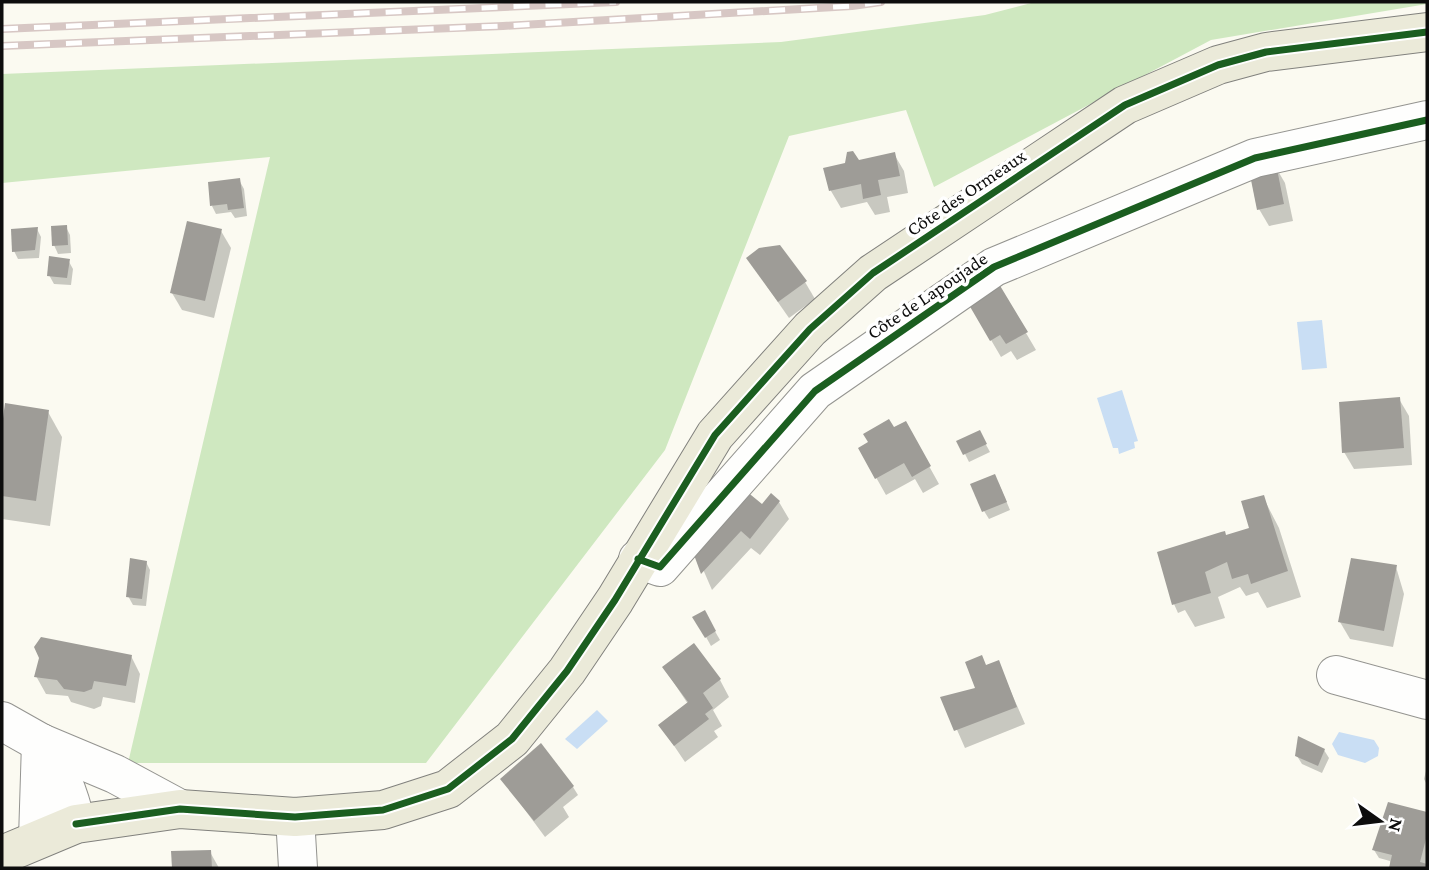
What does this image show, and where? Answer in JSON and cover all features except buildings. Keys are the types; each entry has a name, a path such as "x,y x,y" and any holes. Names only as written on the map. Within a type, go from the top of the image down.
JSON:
{"main road":[{"name":"Côte des Ormeaux","path":"2,855 76,824 180,808 295,817 383,810 448,789 512,739 567,671 615,600 715,435 768,372 810,329 873,273 1125,105 1218,65 1266,52 1427,32"}],"street":[{"name":"Côte de Lapoujade","path":"638,559 660,568 815,391 994,267 1255,158 1427,120"},
{"path":"1336,675 1427,700"},
{"path":"2,721 41,743 115,774 180,808"},
{"path":"41,743 59,769 69,793 76,824"},
{"path":"38,839 41,743"},
{"path":"295,817 298,868"}],"green space":[{"path":"1035,2 1427,4 1211,40 934,187 906,110 789,136 665,450 426,763 128,763 270,157 2,183 2,74 781,42 985,15"}],"water":[{"path":"1322,320 1327,368 1302,370 1297,322"},
{"path":"1122,390 1138,441 1134,442 1135,448 1119,454 1118,448 1113,448 1097,398"},
{"path":"597,710 608,721 577,749 565,739"},
{"path":"1339,732 1374,740 1379,748 1378,756 1365,763 1338,755 1332,744"}],"railway":[{"path":"2,29 616,2"},
{"path":"2,46 503,26 852,6 881,2"}],"cycle path":[{"path":"76,824 180,809 295,817 383,810 448,789 512,739 567,671 615,600 715,435 810,329 873,273 1125,105 1218,65 1266,52 1427,32"},
{"path":"638,559 660,567 815,391 994,267 1255,158 1427,120"}]}
